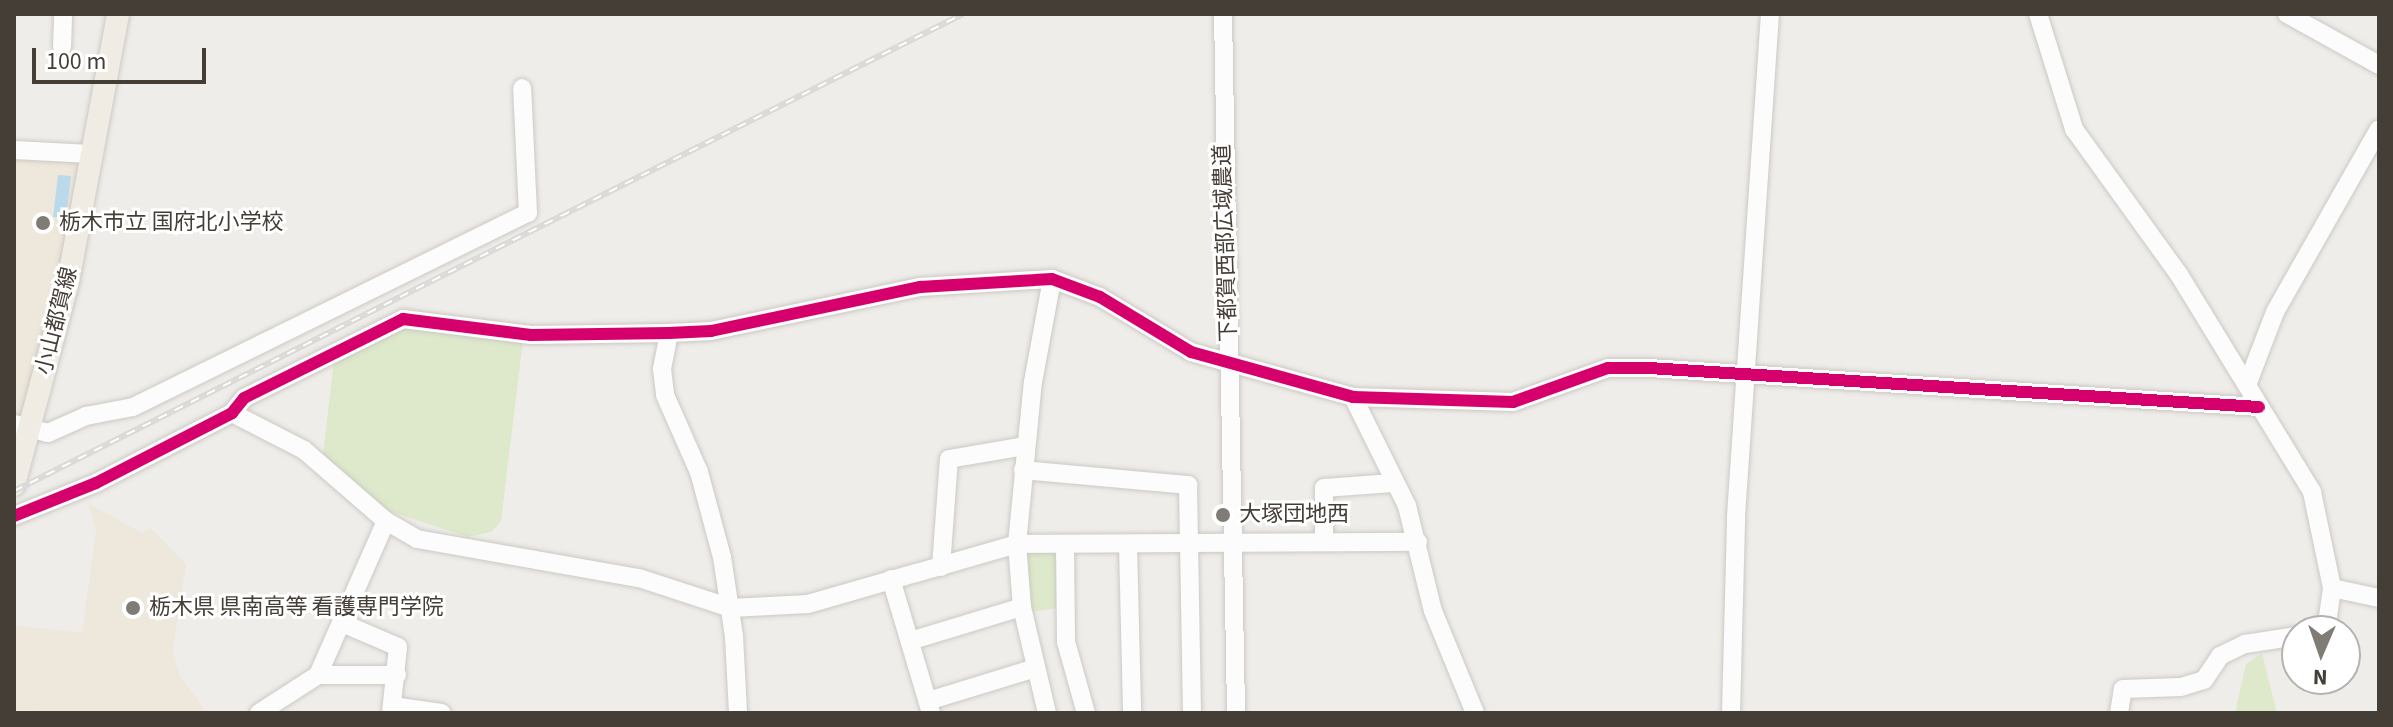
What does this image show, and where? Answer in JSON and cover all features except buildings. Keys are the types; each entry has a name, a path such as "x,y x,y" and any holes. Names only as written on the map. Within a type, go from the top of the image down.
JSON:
{"main road":[{"name":"小山都賀線","path":"14,485 22,426 68,282 118,14"}],"street":[{"path":"62,47 63,14"},
{"name":"下都賀西部広域農道","path":"1223,14 1236,713"},
{"path":"1731,713 1745,373 1770,14"},
{"path":"2038,14 2074,129 2178,273 2312,492 2332,588 2328,615"},
{"path":"2287,14 2379,65"},
{"path":"22,426 48,433 86,416 133,407 528,213 522,88"},
{"path":"2247,385 2275,312 2379,129"},
{"path":"14,150 91,154"},
{"path":"14,516 96,483 232,413 244,398 403,319 531,335 711,331 920,287 1052,279 1100,297 1191,352 1229,366 1353,397 1494,403 1531,397 1608,368 1745,373 2259,407"},
{"path":"1047,713 1022,607 1017,544 1026,446 1052,279"},
{"path":"669,333 662,369 665,395 703,486 731,608 738,713"},
{"path":"1353,397 1418,542 1433,611 1475,713"},
{"path":"232,413 304,450 386,521 417,539 639,578 731,608 808,604 1017,544 1418,542"},
{"path":"941,567 949,459 1026,446"},
{"path":"1023,470 1188,485 1192,713"},
{"path":"1324,542 1324,488 1393,483"},
{"path":"259,713 318,675 386,521"},
{"path":"1065,544 1066,642 1086,713"},
{"path":"1128,545 1132,713"},
{"path":"891,579 930,707 1036,668"},
{"path":"2332,588 2379,598"},
{"path":"910,641 1022,607"},
{"path":"342,623 398,647 392,710 442,713"},
{"path":"2119,713 2123,689 2181,687 2204,680 2220,656 2245,644 2281,638"},
{"path":"318,675 397,675"}],"shaded area":[{"name":"栃木市立 国府北小学校","path":"14,156 83,158 60,289 26,420 14,417"},
{"name":"栃木県 県南高等 看護専門学院","path":"88,503 142,533 150,527 186,564 173,650 180,676 207,713 14,710 14,625 82,633 96,530"}],"green space":[{"path":"406,327 523,340 501,521 491,532 468,537 380,508 323,455 334,360"},
{"path":"1028,549 1053,550 1059,557 1060,608 1029,612 1023,554"},
{"path":"2262,653 2277,713 2235,713 2246,664"}],"water":[{"path":"58,175 71,176 66,218 53,217"}],"railway":[{"path":"14,491 963,14"}],"cycle path":[{"path":"14,516 96,483 232,413 244,398 403,319 531,335 711,331 920,287 1052,279 1100,297 1191,352 1353,397 1513,402 1608,368 1649,368 2259,407"}],"place":[{"name":"栃木市立 国府北小学校","path":"43,223"},
{"name":"大塚団地西","path":"1223,515"},
{"name":"栃木県 県南高等 看護専門学院","path":"133,608"}]}
